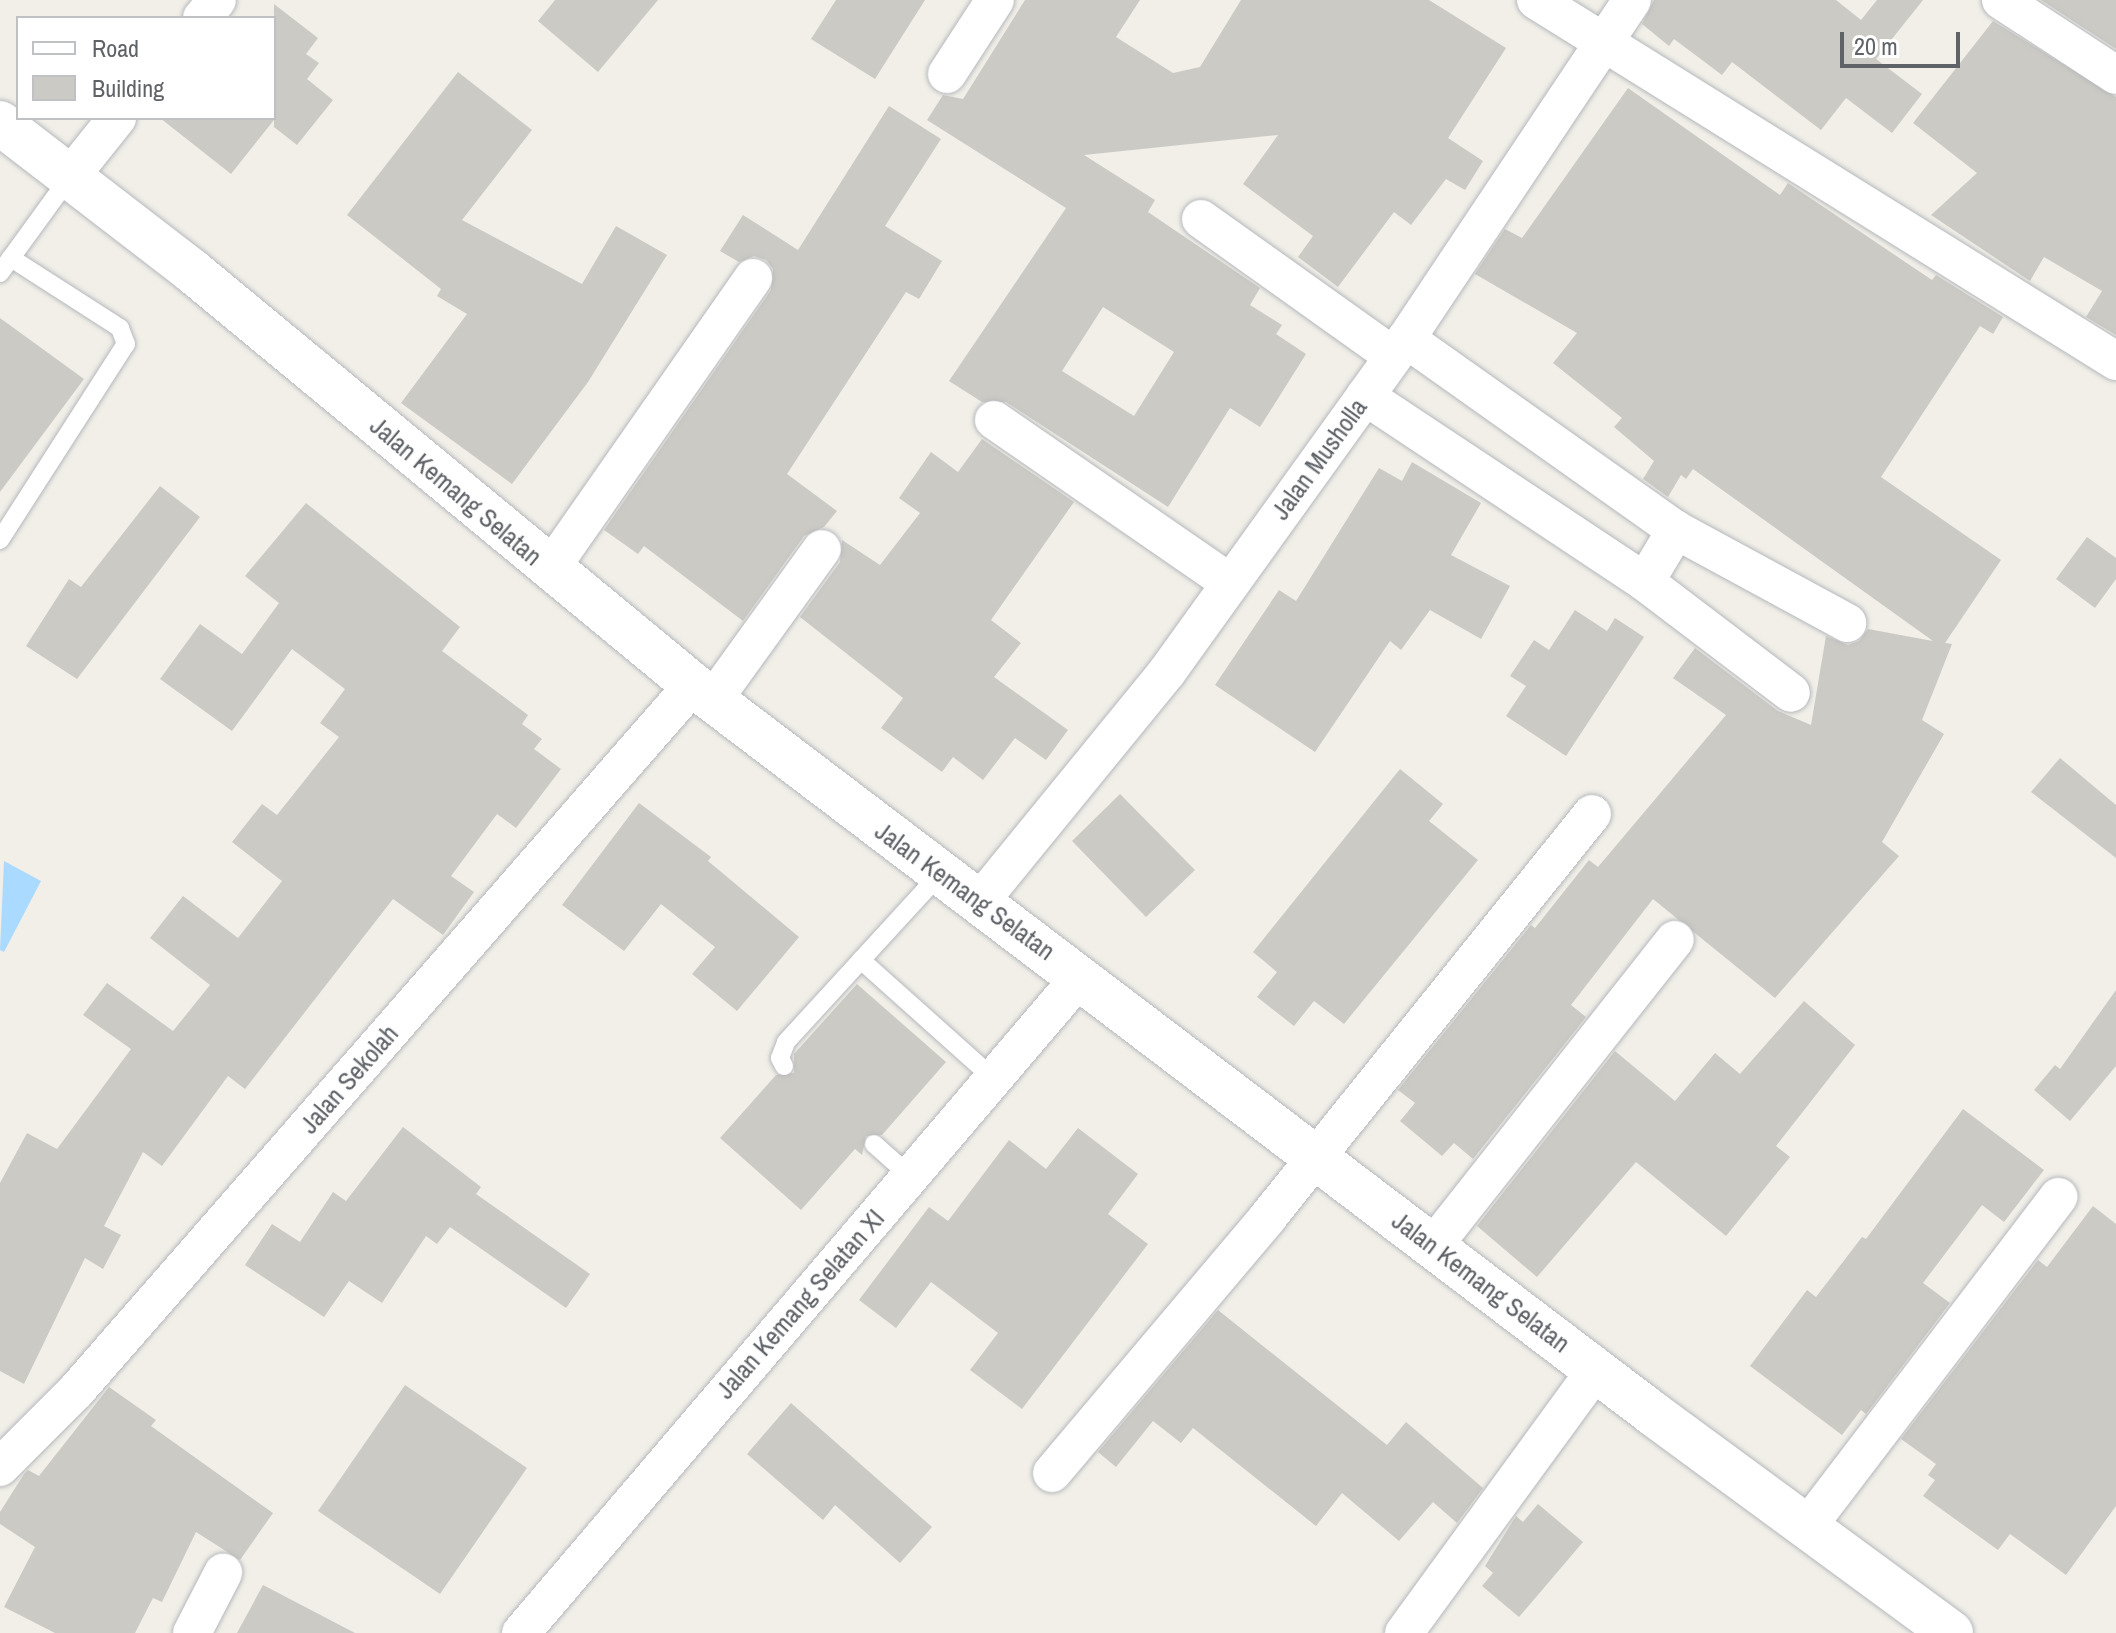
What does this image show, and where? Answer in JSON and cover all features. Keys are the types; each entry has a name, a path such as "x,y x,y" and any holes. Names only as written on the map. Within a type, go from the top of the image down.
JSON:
{"street":[{"path":"204,16 217,0"},
{"path":"947,74 995,0"},
{"path":"1536,0 2116,361"},
{"name":"Jalan Musholla","path":"981,900 1146,700 1399,348 1632,0"},
{"path":"2001,0 2116,75"},
{"path":"69,178 115,120"},
{"name":"Jalan Kemang Selatan","path":"0,123 192,271 703,692 939,875 981,900 1596,1370 1951,1633"},
{"path":"1201,219 1676,530 1847,623"},
{"path":"550,569 753,278"},
{"path":"1365,396 1645,582 1791,693"},
{"path":"994,420 1229,582"},
{"path":"1645,582 1676,530"},
{"name":"Jalan Sekolah","path":"0,1467 76,1391 703,692 822,549"},
{"path":"1052,1473 1317,1156 1592,814"},
{"path":"1433,1246 1675,940"},
{"name":"Jalan Kemang Selatan XI","path":"521,1633 1081,976"},
{"path":"1807,1527 2058,1197"},
{"path":"1404,1633 1596,1370"},
{"path":"192,1633 223,1573"}],"lane":[{"path":"0,540 126,344 120,328 5,265 69,178"},
{"path":"784,1066 780,1058 786,1042 939,875"},
{"path":"861,960 993,1078"},
{"path":"874,1144 910,1176"}],"water":[{"path":"4,861 41,881 4,952 0,950"}],"building":[{"path":"555,0 658,0 598,72 538,21"},
{"path":"836,0 925,0 875,79 811,39"},
{"path":"1025,0 1140,0 1116,37 1173,73 1200,67 1241,0 1429,0 1506,48 1448,138 1483,161 1465,190 1446,179 1411,225 1394,212 1338,287 1298,257 1313,236 1243,184 1278,135 1084,155 1155,200 1148,212 1260,288 1250,305 1282,325 1276,334 1306,354 1260,427 1230,408 1168,507 1006,402 982,402 949,381 1066,208 927,120 943,95 963,99","holes":["1103,307 1174,352 1134,416 1062,371"]},
{"path":"1654,0 1836,0 1861,20 1877,0 1923,0 1876,59 1922,94 1892,133 1846,98 1821,130 1732,62 1722,75 1674,39 1669,46 1642,24"},
{"path":"2041,0 2116,0 2116,49"},
{"path":"274,4 318,38 306,54 319,63 307,79 333,100 297,145 274,127"},
{"path":"1993,21 2116,97 2116,335 2086,317 2102,291 2044,257 2030,281 1931,215 1977,173 1913,123"},
{"path":"458,72 532,130 462,220 582,284 616,226 667,255 588,382 512,484 401,403 467,314 437,296 441,289 347,215"},
{"path":"1628,88 1780,195 1788,183 1932,280 1936,275 2003,317 1993,334 1980,326 1881,477 2001,560 1945,643 1952,644 1922,720 1944,734 1882,842 1899,856 1775,998 1653,899 1571,1005 1586,1017 1473,1159 1454,1143 1442,1156 1400,1121 1415,1103 1398,1090 1531,925 1535,928 1589,860 1598,867 1726,715 1673,678 1695,648 1778,711 1811,725 1826,636 1848,645 1859,641 1868,629 1933,641 1693,469 1686,479 1681,475 1668,497 1643,479 1654,461 1614,427 1622,418 1553,363 1577,333 1475,274 1505,229 1522,238"},
{"path":"889,106 941,139 885,226 942,261 919,299 906,292 787,474 837,511 824,527 804,536 743,621 644,546 638,554 604,530 771,290 773,269 766,260 754,256 739,262 720,251 743,215 798,250"},
{"path":"163,120 274,120 231,174"},
{"path":"0,318 84,379 0,492"},
{"path":"982,439 1074,502 991,620 1021,643 994,677 1068,730 1046,760 1015,738 983,780 953,757 942,772 881,728 903,698 800,617 840,562 842,540 880,565 920,513 899,498 931,452 958,472"},
{"path":"1412,462 1481,503 1451,555 1510,586 1481,639 1430,610 1401,650 1390,641 1315,752 1215,685 1279,590 1296,601 1379,468 1402,481"},
{"path":"160,486 200,517 77,679 26,646 69,579 81,587"},
{"path":"306,503 460,627 442,651 528,715 522,724 542,739 534,749 561,769 516,828 497,814 451,876 474,892 443,935 393,899 245,1089 228,1076 162,1166 143,1152 104,1226 121,1235 103,1269 85,1258 24,1384 0,1371 0,1183 27,1133 57,1149 131,1049 83,1015 107,983 173,1031 210,985 150,938 183,896 238,938 282,881 232,842 262,804 277,815 339,737 320,723 345,689 292,649 232,731 160,679 200,624 242,654 279,603 245,576"},
{"path":"2087,537 2116,558 2116,579 2095,608 2056,579"},
{"path":"1575,610 1607,631 1615,618 1644,637 1566,756 1506,716 1526,686 1510,676 1534,640 1549,650"},
{"path":"2060,758 2116,805 2116,858 2031,792"},
{"path":"1400,769 1443,804 1429,821 1478,860 1344,1024 1314,1001 1294,1026 1257,997 1277,972 1253,952"},
{"path":"1120,794 1195,870 1146,917 1072,841"},
{"path":"639,803 711,857 708,861 799,937 737,1011 692,974 715,947 661,904 624,951 562,905"},
{"path":"857,984 946,1062 882,1135 866,1136 862,1155 855,1149 801,1210 720,1138 776,1075 794,1073 794,1054"},
{"path":"2116,990 2116,1066 2070,1121 2034,1090 2055,1065 2060,1069"},
{"path":"1804,1001 1855,1045 1776,1146 1790,1157 1726,1236 1636,1162 1537,1277 1477,1226 1615,1051 1675,1101 1715,1053 1740,1074"},
{"path":"1963,1109 2044,1170 2004,1222 1982,1205 1923,1283 1950,1303 1866,1414 1861,1410 1842,1435 1750,1366 1807,1290 1816,1297 1862,1237 1866,1239"},
{"path":"403,1127 481,1187 476,1194 590,1274 566,1308 450,1227 437,1244 426,1236 382,1303 349,1281 324,1317 245,1265 272,1224 300,1242 333,1192 346,1201"},
{"path":"1078,1128 1138,1174 1108,1214 1148,1244 1022,1409 970,1370 998,1333 931,1282 896,1328 859,1300 929,1207 948,1221 1009,1140 1046,1169"},
{"path":"2093,1206 2116,1224 2116,1506 2066,1575 2010,1534 1998,1550 1923,1496 1935,1480 1928,1475 1936,1464 1901,1439 2038,1260 2047,1267"},
{"path":"1218,1310 1387,1445 1406,1422 1483,1488 1457,1523 1433,1502 1399,1541 1342,1493 1316,1526 1193,1428 1181,1443 1153,1421 1116,1467 1098,1452"},
{"path":"405,1385 527,1468 440,1594 318,1511"},
{"path":"109,1387 156,1420 151,1426 273,1513 240,1560 196,1532 162,1602 153,1598 135,1633 55,1633 4,1607 35,1547 0,1524 0,1512 24,1474 28,1470 39,1476"},
{"path":"791,1403 932,1527 900,1563 835,1505 823,1520 747,1454"},
{"path":"1538,1504 1583,1542 1519,1617 1482,1586 1493,1573 1485,1566 1516,1516 1523,1522"},
{"path":"263,1585 355,1633 237,1633"}]}
